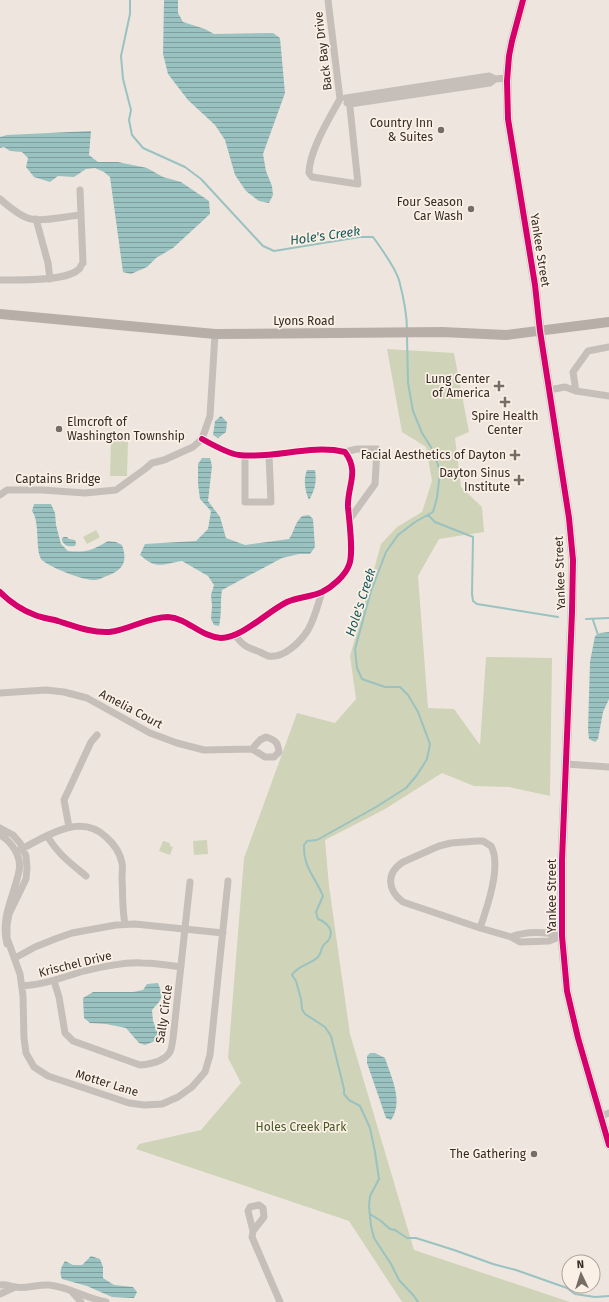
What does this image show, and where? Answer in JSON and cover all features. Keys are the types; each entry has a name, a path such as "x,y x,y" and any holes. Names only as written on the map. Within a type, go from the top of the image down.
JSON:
{"main road":[{"name":"Lyons Road","path":"0,314 215,334 442,332 506,335 609,322"}],"street":[{"name":"Back Bay Drive","path":"328,0 340,99"},
{"name":"Yankee Street","path":"523,0 512,41 507,78 508,119 535,285 540,331 573,560 562,860 562,936 568,991 578,1038 605,1114 609,1145"},
{"path":"350,101 358,184 312,177 309,173 309,167 322,133 340,99 350,101 421,90 489,76 495,79 507,78"},
{"path":"0,280 50,279 76,272 80,268 83,263 80,190"},
{"path":"0,199 10,208 30,219 45,220 80,214"},
{"path":"36,219 48,263 50,279"},
{"path":"215,334 210,416 202,439 237,455 269,455 334,450 345,452 357,449 377,449 375,484 350,520"},
{"path":"576,391 573,372 588,351 609,347"},
{"path":"549,390 565,387 576,391 609,396"},
{"name":"Captains Bridge","path":"0,495 7,490 42,490 85,493 116,490 145,470 152,463 182,453 193,447 202,439"},
{"path":"0,592 10,601 35,615 92,630 108,632 167,617 179,619 206,633 221,638 235,636 287,602 322,592 338,580 350,564 351,542 348,504 353,470 350,459 345,452"},
{"path":"244,455 245,502 271,502 269,455"},
{"path":"235,636 243,645 269,656 279,656 297,642 307,630 315,614 322,592"},
{"name":"Amelia Court","path":"0,693 46,690 64,692 87,698 150,733 177,743 204,750 252,750"},
{"path":"70,827 64,800 91,742 97,735"},
{"path":"566,764 609,767"},
{"path":"0,835 16,852 47,836 70,827 87,827 102,833 115,845 122,862 123,909 125,924"},
{"path":"0,828 13,835 24,848"},
{"path":"47,836 56,850 86,876"},
{"path":"480,928 494,876 493,848 488,843 477,841 451,843 439,846 403,862 395,869 391,877 391,887 394,893 403,902 480,928 511,937 518,934 548,932 562,936"},
{"name":"Motter Lane","path":"24,848 27,868 26,879 10,914 7,925 7,938 15,958 22,986 26,1053 34,1067 48,1076 129,1103 144,1105 162,1104 178,1097 192,1087 205,1072 210,1054 224,933 228,881"},
{"name":"Motter Lane","path":"15,958 3,939 1,915 20,870 16,852"},
{"name":"Sally Circle","path":"54,981 59,997 65,1033 73,1041 140,1065 150,1064 161,1060 169,1052 173,1039 190,882"},
{"path":"15,958 35,947 72,933 125,924 224,933"},
{"name":"Krischel Drive","path":"22,986 35,986 84,971 114,965 140,962 181,967"},
{"path":"253,1231 252,1237 280,1302"},
{"path":"0,1285 5,1284 15,1287 48,1285 62,1287 72,1292 106,1302"},
{"path":"0,1294 15,1287"},
{"path":"72,1292 81,1302"}],"green space":[{"name":"Holes Creek Park","path":"387,349 454,353 469,432 455,438 461,487 482,507 484,532 439,539 418,576 428,708 454,709 480,745 486,657 552,658 550,796 509,787 474,786 442,773 385,809 325,840 329,886 350,1034 414,1250 570,1302 402,1302 349,1221 136,1149 139,1144 201,1130 241,1083 228,1058 244,858 297,713 335,723 356,699 350,656 381,544 397,527 422,512 432,481 426,447 402,432"},
{"path":"111,441 128,441 127,476 110,476"},
{"path":"96,530 100,537 87,544 83,537"},
{"path":"207,840 208,854 194,855 193,841"},
{"path":"163,841 170,843 170,846 173,847 170,855 159,851"}],"water":[{"path":"164,0 178,0 178,13 183,22 205,29 214,34 273,33 280,38 285,93 263,154 266,171 272,186 273,195 269,203 259,201 246,191 235,175 225,140 215,125 188,100 168,74 163,54"},
{"path":"91,131 89,155 98,162 118,162 147,168 163,177 181,182 209,201 210,214 173,248 156,258 147,267 131,274 123,272 110,177 104,172 95,168 86,169 74,177 58,176 50,182 34,177 26,167 28,158 22,152 10,151 4,147 0,148 0,137 7,135"},
{"path":"221,416 227,422 226,432 218,438 213,435 215,421"},
{"path":"202,458 210,458 212,466 208,501 220,517 226,538 245,545 289,539 297,522 302,516 309,515 313,519 315,547 310,554 299,554 282,558 222,590 219,626 214,625 211,619 211,595 214,585 208,576 182,561 160,565 151,563 140,555 145,544 196,541 208,529 211,511 200,499 198,484 198,464"},
{"path":"307,470 315,470 316,474 315,486 309,500 305,485"},
{"path":"34,504 51,504 55,513 56,525 61,544 68,551 80,552 98,547 108,541 116,542 122,545 124,551 123,565 112,574 100,579 90,580 68,574 43,561 40,557 35,516 32,511"},
{"path":"64,537 75,540 75,546 64,544 62,538"},
{"path":"609,632 609,699 603,712 598,739 595,742 589,739 588,729 590,662 595,636 600,633"},
{"path":"158,983 161,998 152,1010 153,1021 158,1034 155,1041 145,1045 139,1043 126,1028 106,1024 90,1023 84,1018 83,998 93,992 133,992 143,990 147,984"},
{"path":"370,1053 375,1053 385,1058 393,1081 396,1105 395,1113 391,1120 386,1118 367,1063 367,1056"},
{"path":"91,1256 100,1259 103,1267 103,1278 114,1285 133,1287 137,1292 134,1298 112,1297 87,1286 62,1279 61,1270 65,1261 73,1265 82,1265"}],"waterway":[{"name":"Hole's Creek","path":"130,0 130,14 121,56 123,79 131,110 129,120 132,135 143,148 185,167 201,179 263,246 274,251 360,237 373,237 384,252 399,280 407,330"},
{"name":"Hole's Creek","path":"407,336 408,383 413,411 422,433 434,452 440,472 437,498 433,512 415,522 398,535 386,552 371,591 355,649 357,668 362,679 385,687 400,687 408,695 418,712 430,744 427,759 417,775 406,788 376,807 317,840 307,841 304,845 307,866 323,896 316,912 318,919 327,925 331,931 331,934 328,941 323,945 318,957 297,969 292,975 296,981 302,1009 305,1014 325,1027 331,1036 344,1094 349,1100 360,1106 370,1128 379,1179 370,1196 369,1206 374,1238 391,1264 399,1280 418,1302"},
{"path":"428,515 435,522 473,537 473,601 477,604 558,617"},
{"path":"586,619 609,618"},
{"path":"593,620 598,635"},
{"path":"370,1214 390,1229 395,1230 407,1238 416,1238 493,1264 516,1270 567,1288 575,1294 595,1297 609,1296"}],"cycle path":[{"path":"523,0 509,56 507,81 508,119 535,285 540,331 569,518 573,560 562,860 562,936 567,991 578,1038 609,1145"},
{"path":"0,592 7,599 30,613 90,630 103,632 116,631 153,619 168,617 175,618 207,634 221,638 238,634 287,602 322,592 338,581 349,565 351,553 348,499 352,479 352,466 345,452 332,450 305,450 252,456 239,455 226,451 202,439"}],"place":[{"name":"Country Inn & Suites","path":"441,130"},
{"name":"Four Season Car Wash","path":"471,209"},
{"name":"Lung Center of America","path":"499,386"},
{"name":"Spire Health Center","path":"505,402"},
{"name":"Elmcroft of Washington Township","path":"59,429"},
{"name":"Facial Aesthetics of Dayton","path":"515,455"},
{"name":"Dayton Sinus Institute","path":"519,480"},
{"name":"The Gathering","path":"534,1154"}]}
